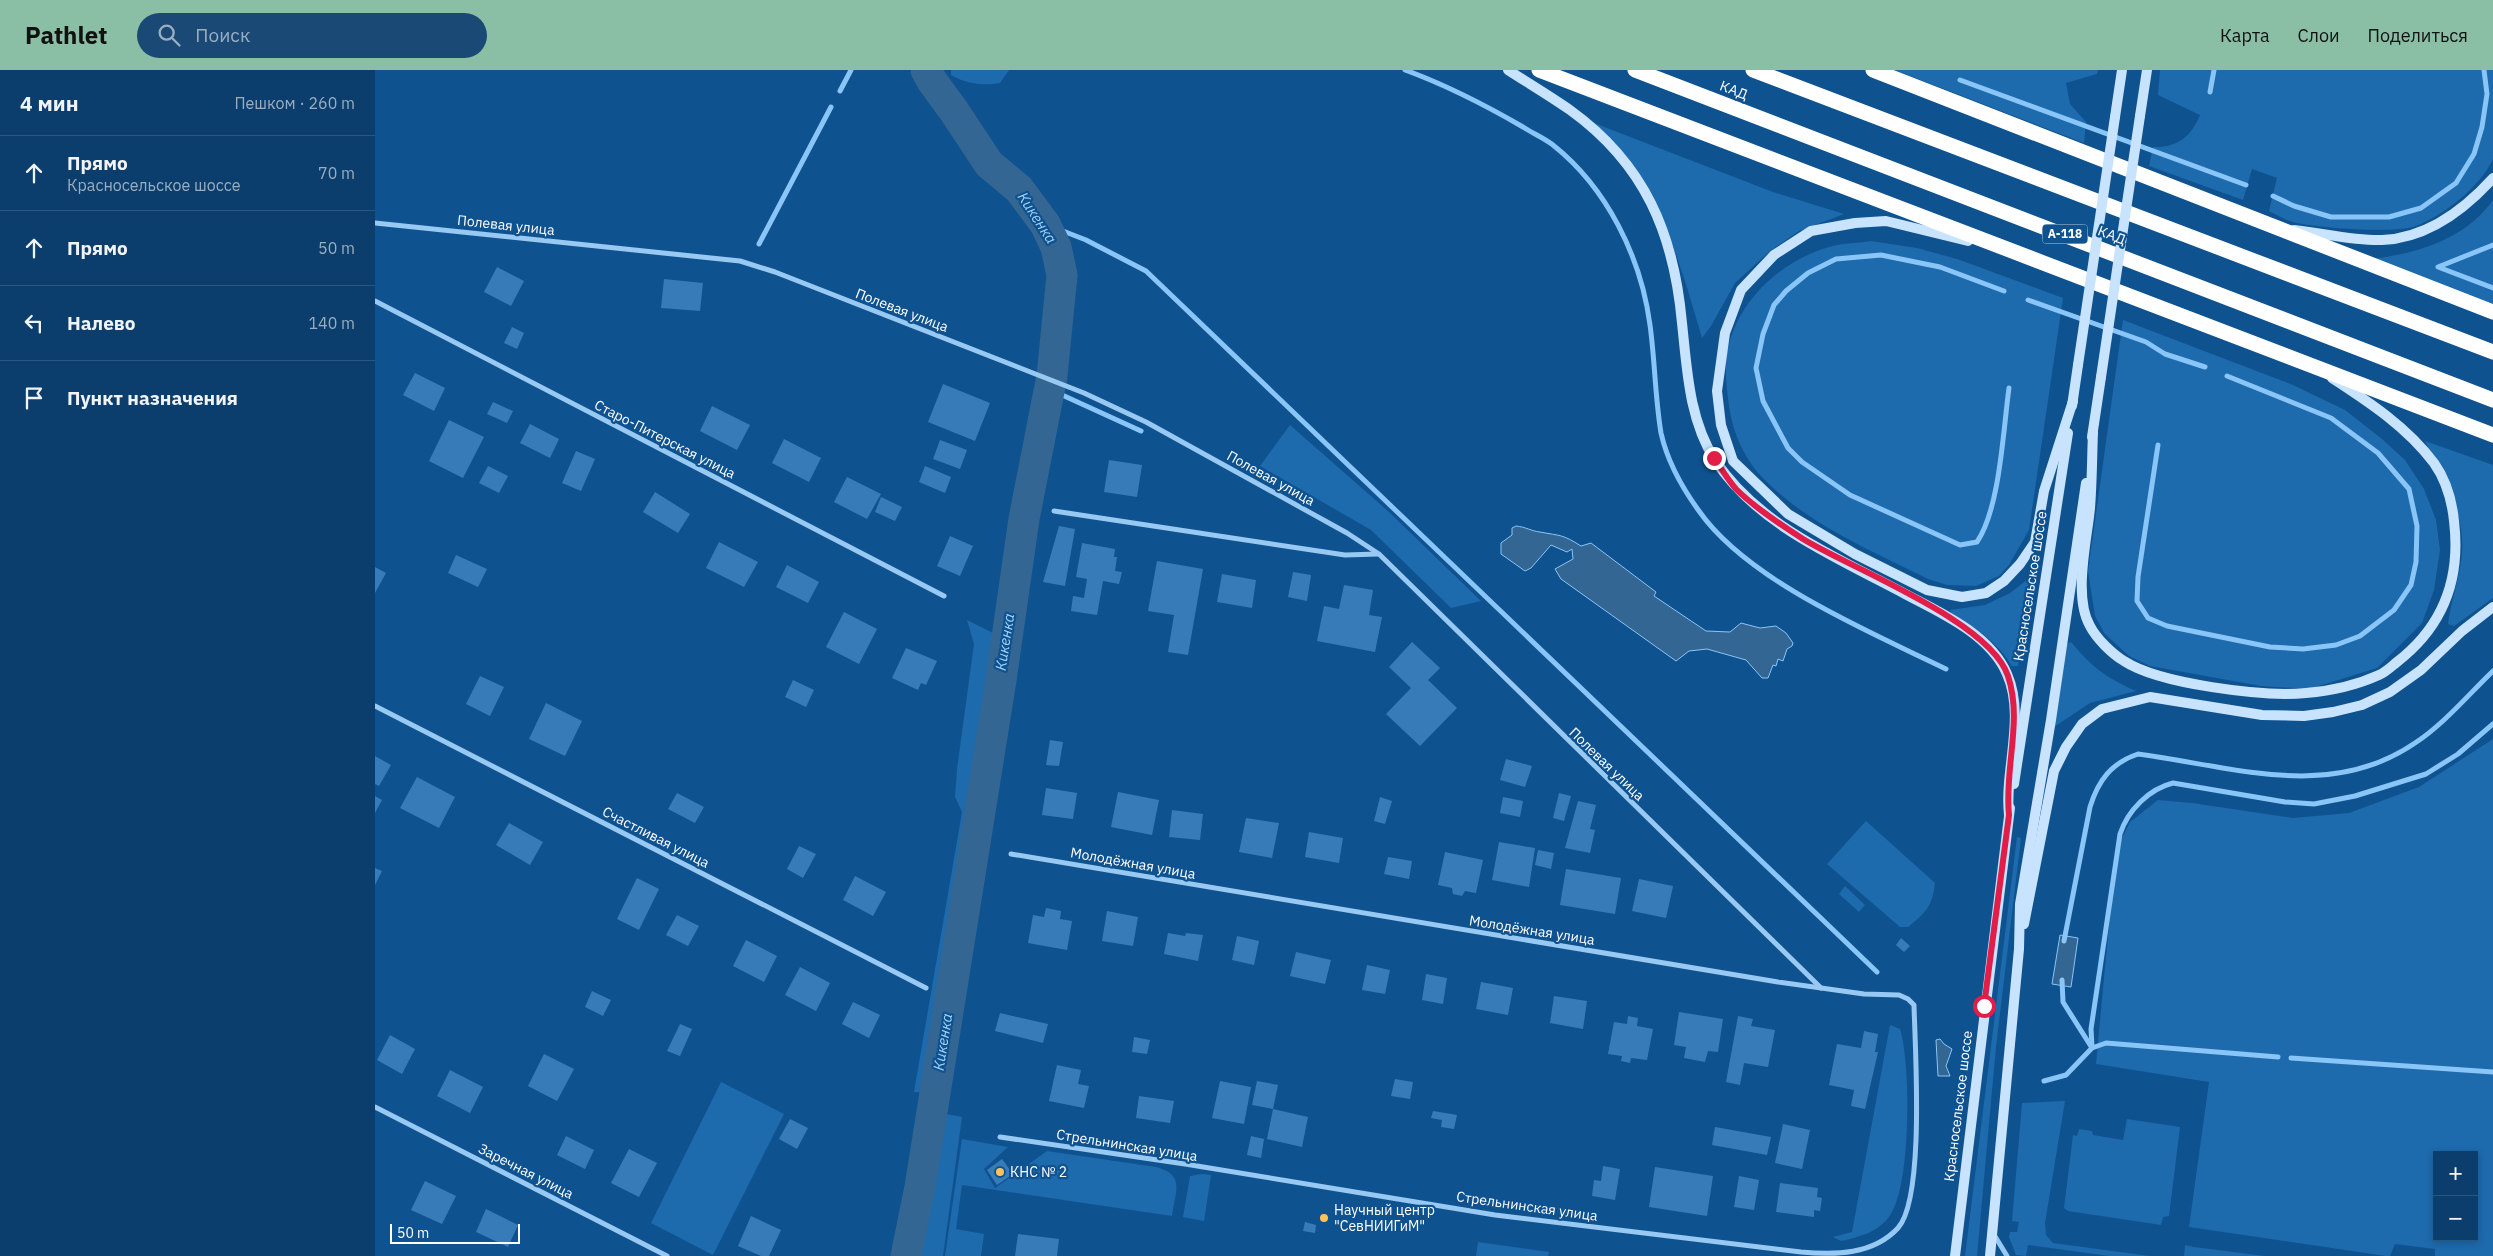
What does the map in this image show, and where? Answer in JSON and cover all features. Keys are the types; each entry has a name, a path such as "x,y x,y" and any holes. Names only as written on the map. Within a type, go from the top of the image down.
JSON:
{"highway":[{"path":"1539,70 2493,435"},
{"name":"КАД","path":"1635,70 2493,400"},
{"name":"КАД","path":"1753,70 2493,352"},
{"path":"1873,70 2283,228 2493,312"}],"main road":[{"path":"1508,70 1570,110 1590,126 1625,162 1655,207 1670,247 1682,321 1685,355 1698,429 1714,458 1736,489 1804,539 1945,616 1977,637 1995,654 2007,673 2013,692 2014,714 2007,784 2009,815"},
{"path":"1882,70 1921,88"},
{"path":"1990,1256 2019,949 2020,904 2051,720 2147,70"},
{"name":"Красносельское шоссе","path":"1955,1256 2009,815 2122,72"},
{"path":"2283,228 2382,240 2419,232 2447,219 2473,200 2493,178"},
{"path":"2031,258 1886,221 1855,222 1811,231 1774,255 1741,290 1725,333 1719,363 1717,391 1721,425 1733,461 1787,514 1855,554 1927,590 1962,597 1986,593 2004,581 2021,564 2035,542 2044,491 2073,401"},
{"path":"2093,432 2090,507 2082,572 2085,615 2090,627 2099,638 2123,661 2148,672 2192,683 2261,693 2305,693 2349,686 2381,675 2408,654 2425,635 2441,613 2453,580 2457,548 2451,500 2435,464 2401,426 2319,370"},
{"path":"2019,949 2054,772 2066,747 2082,724 2102,709 2150,697 2262,715 2304,716 2362,705 2390,692 2421,670 2462,631 2493,607"}],"street":[{"name":"Полевая улица","path":"375,223 741,262 775,272 1066,385 1146,422 1347,533 1379,554 1821,988"},
{"name":"Старо-Питерская улица","path":"375,301 944,596"},
{"path":"1055,511 1345,555 1379,554"},
{"name":"Счастливая улица","path":"375,706 926,988"},
{"name":"Молодёжная улица","path":"1011,854 1821,988 1863,994 1899,995 1913,1005 1918,1108 1915,1140"},
{"name":"Заречная улица","path":"375,1107 667,1256"},
{"name":"Стрельнинская улица","path":"1000,1137 1185,1164 1495,1215 1801,1252 1833,1254 1873,1246 1897,1228 1905,1216 1912,1177 1915,1140"},
{"path":"1993,1232 2007,1256"}],"shaded area":[{"path":"951,70 1009,70 1000,83 975,84 951,75"},
{"path":"1895,70 2098,70 2097,74 2066,83 2070,104 2086,122 2084,143"},
{"path":"2160,70 2493,70 2493,159 2480,179 2460,199 2438,215 2416,226 2392,230 2374,230 2293,222 2269,211 2277,178 2252,169 2243,200 2149,166 2153,147 2169,146 2182,140 2188,135 2200,115 2158,95"},
{"path":"1594,123 1773,192 1844,214 1799,231 1770,251 1735,283 1711,326 1702,338 1674,248 1656,206 1633,165"},
{"path":"2493,200 2493,306 2371,259 2405,253 2439,242 2469,225 2482,214"},
{"path":"1871,241 1917,248 1957,259 2063,298 2029,530 2009,565 1999,576 1976,586 1947,585 1928,579 1842,536 1800,510 1781,495 1756,470 1744,452 1735,431 1727,387 1727,353 1732,333 1752,298 1766,283 1799,259 1837,245"},
{"path":"2123,320 2293,385 2345,410 2405,460 2424,489 2436,520 2440,550 2434,590 2422,623 2377,668 2309,689 2261,686 2150,666 2129,656 2104,633 2095,616 2088,571"},
{"path":"1042,395 1051,398 1052,407 1027,526 947,1036 935,1102 925,1110 929,1093 914,1092 962,812 955,797 957,769 974,644 967,620 997,635 983,754 1039,397"},
{"path":"1290,425 1389,512 1481,601 1451,608 1371,530 1260,466"},
{"path":"2425,441 2493,465 2493,598 2454,626 2448,624 2461,562 2462,538 2460,523 2451,495"},
{"path":"1516,526 1561,536 1581,546 1591,543 1656,592 1654,596 1706,631 1730,632 1741,623 1760,628 1776,626 1786,633 1793,643 1792,646 1787,649 1783,661 1778,659 1776,666 1773,665 1768,678 1762,678 1746,660 1707,649 1689,651 1676,661 1561,579 1555,569 1573,559 1572,549 1567,552 1551,545 1531,568 1525,571 1501,554 1501,543 1512,535 1512,528"},
{"path":"2027,580 2031,582 2018,666 2012,666 1993,643 1978,630 1952,614 1950,610 1985,605 2010,593"},
{"path":"2071,642 2100,671 2136,691 2090,703 2054,727 2066,644"},
{"path":"2493,739 2493,1256 2435,1256 2435,1249 2395,1244 2390,1256 2386,1256 2189,1227 2209,1082 2096,1064 2116,850 2130,822 2158,800 2192,803 2293,818 2349,813 2419,787"},
{"path":"1866,821 1935,883 1930,904 1908,927 1900,927 1827,864"},
{"path":"2017,837 2021,838 1996,1047 1977,1256 1965,1256"},
{"path":"1845,886 1865,905 1859,912 1839,894"},
{"path":"2060,935 2078,938 2071,987 2052,984"},
{"path":"1890,1025 1900,1029 1906,1068 1907,1122 1903,1175 1898,1196 1888,1219 1870,1232 1841,1241 1833,1237 1852,1232"},
{"path":"1940,1039 1952,1049 1946,1066 1950,1076 1938,1076 1936,1040"},
{"path":"721,1082 784,1114 713,1255 651,1223"},
{"path":"2065,1101 2045,1223 2046,1235 2053,1243 2150,1256 2109,1256 2028,1245 2026,1256 2016,1255 2009,1237 2010,1232 2017,1232 2019,1222 2012,1221 2022,1103"},
{"path":"936,1112 962,1117 943,1256 910,1256"},
{"path":"2127,1119 2180,1127 2169,1216 2163,1217 2161,1225 2068,1211 2064,1208 2073,1135 2077,1136 2079,1129 2092,1131 2093,1135 2123,1140"},
{"path":"962,1139 1008,1147 984,1169 995,1188 1047,1151 1156,1167 1165,1170 1175,1179 1176,1185 1172,1216 962,1185 956,1229 984,1234 981,1256 945,1256"},
{"path":"1211,1175 1204,1221 1183,1217 1190,1176"},
{"path":"1478,1242 1549,1252 1548,1256 1476,1256"},
{"path":"2185,1245 2194,1247 2265,1256 2184,1256"}],"building":[{"path":"497,267 524,281 511,306 484,292"},
{"path":"664,279 703,283 700,311 661,308"},
{"path":"512,327 524,333 517,349 504,343"},
{"path":"415,373 445,388 434,411 403,395"},
{"path":"943,384 990,403 975,441 928,422"},
{"path":"493,402 513,411 507,423 487,414"},
{"path":"712,406 750,425 737,450 700,431"},
{"path":"449,420 484,437 463,478 429,461"},
{"path":"530,424 559,439 550,458 520,443"},
{"path":"784,439 821,458 809,482 772,463"},
{"path":"940,440 967,450 960,469 933,459"},
{"path":"576,451 595,459 581,491 562,483"},
{"path":"1109,460 1142,465 1137,497 1104,492"},
{"path":"488,466 508,476 499,493 479,483"},
{"path":"925,466 951,477 945,493 919,482"},
{"path":"847,477 881,494 867,519 834,502"},
{"path":"655,492 690,514 678,533 643,512"},
{"path":"881,497 902,507 895,521 875,512"},
{"path":"1059,526 1075,529 1065,586 1043,582"},
{"path":"950,536 973,546 960,576 937,566"},
{"path":"719,542 758,562 744,587 706,568"},
{"path":"1082,543 1115,549 1114,557 1117,557 1115,571 1122,572 1119,584 1103,581 1097,615 1071,611 1073,596 1084,598 1087,579 1076,577"},
{"path":"456,555 487,569 478,587 448,573"},
{"path":"1157,561 1203,569 1188,655 1168,652 1174,615 1148,611"},
{"path":"787,565 819,582 808,603 776,587"},
{"path":"375,567 386,573 375,593"},
{"path":"1293,572 1311,575 1307,601 1288,597"},
{"path":"1222,574 1256,580 1252,608 1217,602"},
{"path":"1344,585 1373,590 1369,615 1382,617 1375,652 1317,641 1324,606 1339,609"},
{"path":"844,612 877,629 859,664 826,647"},
{"path":"1412,642 1440,668 1428,680 1457,708 1420,746 1386,714 1411,688 1389,667"},
{"path":"906,648 937,661 926,685 921,683 918,690 892,678"},
{"path":"480,676 504,687 490,716 466,704"},
{"path":"793,680 814,690 806,707 785,697"},
{"path":"546,703 582,721 565,756 529,739"},
{"path":"1050,740 1063,742 1059,766 1046,765"},
{"path":"375,756 391,765 379,786 375,784"},
{"path":"1506,759 1532,766 1525,787 1500,780"},
{"path":"417,777 455,797 439,828 400,808"},
{"path":"1046,788 1077,793 1073,819 1042,815"},
{"path":"1118,792 1159,800 1152,835 1111,827"},
{"path":"677,793 704,807 695,823 668,809"},
{"path":"1559,793 1571,796 1564,821 1553,818"},
{"path":"375,796 382,800 375,813"},
{"path":"1380,797 1392,801 1385,824 1374,821"},
{"path":"1503,797 1523,801 1520,817 1500,813"},
{"path":"1578,801 1596,805 1590,829 1595,830 1590,853 1565,848"},
{"path":"1172,810 1203,814 1200,840 1169,837"},
{"path":"1246,818 1279,823 1272,858 1239,852"},
{"path":"509,823 543,842 530,865 496,845"},
{"path":"1309,832 1343,838 1339,863 1305,857"},
{"path":"1499,842 1535,848 1529,887 1492,880"},
{"path":"799,846 816,854 803,878 787,869"},
{"path":"1538,850 1554,853 1551,869 1535,865"},
{"path":"1445,852 1483,860 1476,893 1465,891 1462,896 1453,894 1452,888 1438,885"},
{"path":"1388,857 1412,861 1409,879 1384,874"},
{"path":"375,868 382,871 375,885"},
{"path":"1566,869 1621,878 1615,914 1560,905"},
{"path":"855,876 886,892 873,916 843,900"},
{"path":"637,878 659,889 639,930 617,919"},
{"path":"1639,879 1673,886 1666,918 1632,911"},
{"path":"1046,908 1061,911 1060,919 1072,921 1067,950 1028,943 1033,915 1044,917"},
{"path":"1107,911 1138,917 1133,946 1102,941"},
{"path":"677,915 699,926 688,946 666,935"},
{"path":"1168,933 1185,936 1186,933 1203,935 1198,961 1164,954"},
{"path":"1237,936 1259,941 1254,965 1232,960"},
{"path":"1901,938 1910,946 1904,952 1896,945"},
{"path":"746,940 777,956 764,982 733,966"},
{"path":"1296,952 1331,960 1325,984 1290,976"},
{"path":"1367,965 1390,970 1385,994 1362,990"},
{"path":"800,967 830,983 816,1011 785,995"},
{"path":"1426,974 1447,978 1443,1004 1422,1000"},
{"path":"1481,982 1513,988 1508,1015 1476,1009"},
{"path":"592,991 611,1000 603,1016 585,1007"},
{"path":"1554,996 1587,1001 1583,1029 1550,1023"},
{"path":"853,1002 880,1015 869,1038 842,1024"},
{"path":"1679,1012 1723,1019 1718,1052 1708,1051 1705,1062 1684,1058 1686,1047 1674,1045"},
{"path":"1000,1013 1048,1024 1043,1043 995,1031"},
{"path":"1628,1016 1638,1018 1637,1026 1653,1029 1647,1060 1631,1058 1630,1063 1621,1061 1622,1056 1608,1054 1614,1022 1627,1024"},
{"path":"1738,1016 1753,1019 1751,1026 1775,1030 1768,1067 1744,1063 1740,1085 1726,1082"},
{"path":"680,1024 692,1029 680,1056 667,1051"},
{"path":"1864,1031 1878,1034 1875,1052 1878,1052 1865,1109 1851,1106 1854,1090 1829,1085 1837,1044 1861,1048"},
{"path":"390,1035 415,1049 402,1074 377,1060"},
{"path":"1134,1037 1150,1040 1147,1054 1132,1052"},
{"path":"544,1054 574,1069 557,1101 528,1086"},
{"path":"1057,1065 1081,1070 1078,1084 1089,1086 1084,1108 1049,1101"},
{"path":"450,1070 483,1087 470,1113 437,1096"},
{"path":"1395,1079 1413,1082 1410,1099 1391,1096"},
{"path":"1220,1081 1251,1087 1244,1124 1212,1118"},
{"path":"1257,1081 1278,1085 1273,1109 1252,1105"},
{"path":"1139,1096 1174,1101 1170,1123 1136,1118"},
{"path":"1273,1109 1308,1117 1302,1147 1267,1139"},
{"path":"1433,1111 1457,1115 1454,1129 1441,1127 1442,1120 1431,1118"},
{"path":"790,1119 808,1128 797,1149 779,1139"},
{"path":"1783,1124 1810,1130 1802,1169 1775,1163"},
{"path":"1715,1127 1771,1137 1767,1155 1712,1145"},
{"path":"566,1136 594,1150 585,1169 557,1155"},
{"path":"1251,1136 1264,1139 1261,1158 1247,1155"},
{"path":"629,1149 657,1163 639,1197 611,1183"},
{"name":"КНС № 2","path":"1002,1159 1013,1174 997,1185 987,1170"},
{"path":"1603,1166 1620,1169 1615,1200 1592,1196 1594,1180 1601,1181"},
{"path":"1655,1167 1713,1176 1707,1216 1649,1207"},
{"path":"1739,1176 1759,1180 1754,1210 1734,1207"},
{"path":"425,1181 456,1196 442,1224 411,1210"},
{"path":"1780,1183 1818,1188 1817,1197 1822,1198 1820,1211 1814,1210 1814,1217 1776,1212"},
{"path":"486,1209 518,1225 508,1247 476,1232"},
{"path":"751,1216 781,1230 769,1256 761,1256 738,1246"},
{"path":"1305,1222 1316,1225 1315,1233 1303,1231"},
{"path":"1018,1234 1059,1239 1057,1256 1015,1256"}],"waterway":[{"path":"840,91 851,70"},
{"name":"Кикенка","path":"906,1256 920,1187 1001,680 1024,519 1052,376 1062,275 1056,247 1045,224 1019,189 989,164 926,70"},
{"path":"1405,70 1465,96 1549,142 1572,162 1605,203 1630,250 1639,274 1650,325 1659,420 1667,453 1676,474 1693,502 1721,536 1748,560 1812,602 1882,639 1946,669"},
{"path":"2210,92 2214,70"},
{"path":"2273,196 2294,206 2331,217 2389,217 2421,208 2456,183 2474,154 2482,127 2487,94 2484,70"},
{"path":"1960,80 2246,185"},
{"path":"759,244 831,107"},
{"path":"1045,224 1086,240 1146,271 1877,972"},
{"path":"2493,245 2438,267 2493,288"},
{"path":"2004,291 1940,267 1881,255 1836,259 1808,273 1786,291 1774,305 1763,334 1756,368 1763,401 1788,448 1802,462 1850,495 1960,545 1977,542 1991,510 1996,490 2009,388"},
{"path":"2028,300 2146,342 2165,354 2205,367"},
{"path":"2158,445 2138,577 2137,601 2148,618 2167,626 2270,647 2303,649 2336,645 2360,636 2394,610 2411,585 2416,562 2417,526 2409,489 2378,453 2331,418 2227,376"},
{"path":"1049,389 1141,431"},
{"path":"2064,941 2090,807 2102,781 2120,762 2138,754 2279,775 2314,776 2349,771 2382,761 2415,743 2446,718 2493,671"},
{"path":"2092,1047 2091,1029 2120,834 2128,817 2148,795 2173,783 2285,802 2314,804 2355,796 2426,774 2458,754 2493,724"},
{"path":"2062,980 2063,1002 2092,1048"},
{"path":"2044,1081 2066,1075 2092,1048 2106,1043 2278,1057"},
{"path":"2291,1058 2493,1072"}],"place":[{"name":"КНС № 2","path":"1000,1172"},
{"name":"Научный центр \"СевНИИГиМ\"","path":"1324,1218"}],"route":[{"path":"1714,458 1736,489 1773,518 1804,539 1945,616 1977,637 1995,654 2007,673 2013,692 2014,714 2007,784 2009,815 1984,1006"}]}
